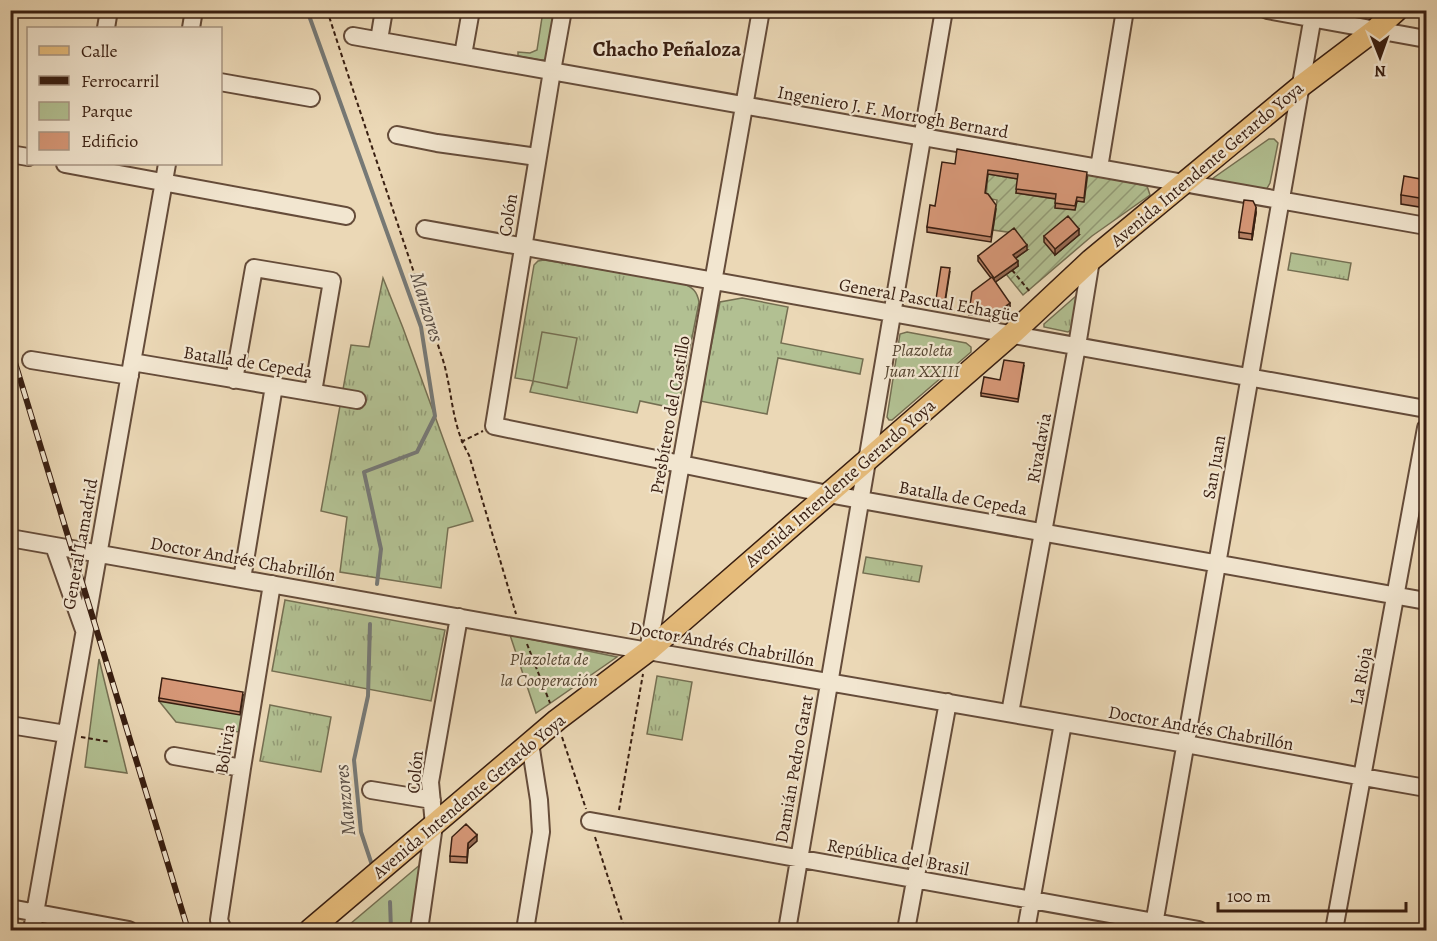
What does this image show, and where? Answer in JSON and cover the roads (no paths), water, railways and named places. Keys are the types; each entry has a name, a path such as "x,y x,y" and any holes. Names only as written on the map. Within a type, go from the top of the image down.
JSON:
{"main road":[{"name":"Avenida Intendente Gerardo Yoya","path":"310,930 557,720 648,651 1012,334 1091,260 1301,86 1375,30 1397,10"}],"street":[{"path":"106,27 109,10"},
{"path":"191,27 194,10"},
{"path":"379,40 384,10"},
{"path":"464,55 471,10"},
{"name":"Colón","path":"494,426 563,10"},
{"name":"Presbítero del Castillo","path":"648,651 761,10"},
{"name":"Damián Pedro Garat","path":"787,930 944,10"},
{"path":"1099,168 1125,10"},
{"path":"1267,10 1313,15 1426,39"},
{"name":"San Juan","path":"1154,926 1313,15"},
{"name":"Ingeniero J. F. Morrogh Bernard","path":"353,36 1426,226"},
{"path":"222,82 311,98"},
{"path":"397,135 537,157"},
{"path":"10,154 27,157"},
{"path":"81,165 164,183 346,216"},
{"name":"General Lamadrid","path":"32,930 167,165"},
{"name":"General Pascual Echagüe","path":"425,229 1426,409"},
{"name":"Rivadavia","path":"1010,713 1091,260"},
{"path":"234,380 254,268 332,281 313,392"},
{"name":"Batalla de Cepeda","path":"31,360 234,380 357,400"},
{"path":"242,579 274,386"},
{"name":"Batalla de Cepeda","path":"494,426 828,494 1426,602"},
{"name":"La Rioja","path":"1334,930 1426,428"},
{"name":"Doctor Andrés Chabrillón","path":"10,538 1426,788"},
{"path":"54,546 84,631"},
{"name":"Bolivia","path":"221,925 242,768 272,584"},
{"name":"Colón","path":"419,930 434,825 430,782 459,617"},
{"path":"906,930 948,702"},
{"path":"1026,930 1063,723"},
{"path":"10,724 66,734"},
{"path":"525,930 541,832 539,800 530,744"},
{"path":"174,756 242,768"},
{"path":"371,790 432,800"},
{"name":"República del Brasil","path":"590,821 1031,900 1154,926 1199,930"},
{"path":"10,908 129,930"}],"waterway":[{"name":"Manzores","path":"307,10 421,327 435,416 417,452 364,472 381,549 377,584"},
{"name":"Manzores","path":"370,624 368,696 354,760 361,832 372,865"},
{"name":"Manzores","path":"390,902 391,930"}],"railway":[{"path":"10,346 188,930"}],"district":[{"name":"Chacho Peñaloza","path":"667,49"}],"park label":[{"name":"Plazoleta Juan XXIII","path":"922,360"},
{"name":"Plazoleta de la Cooperación","path":"549,669"}]}
